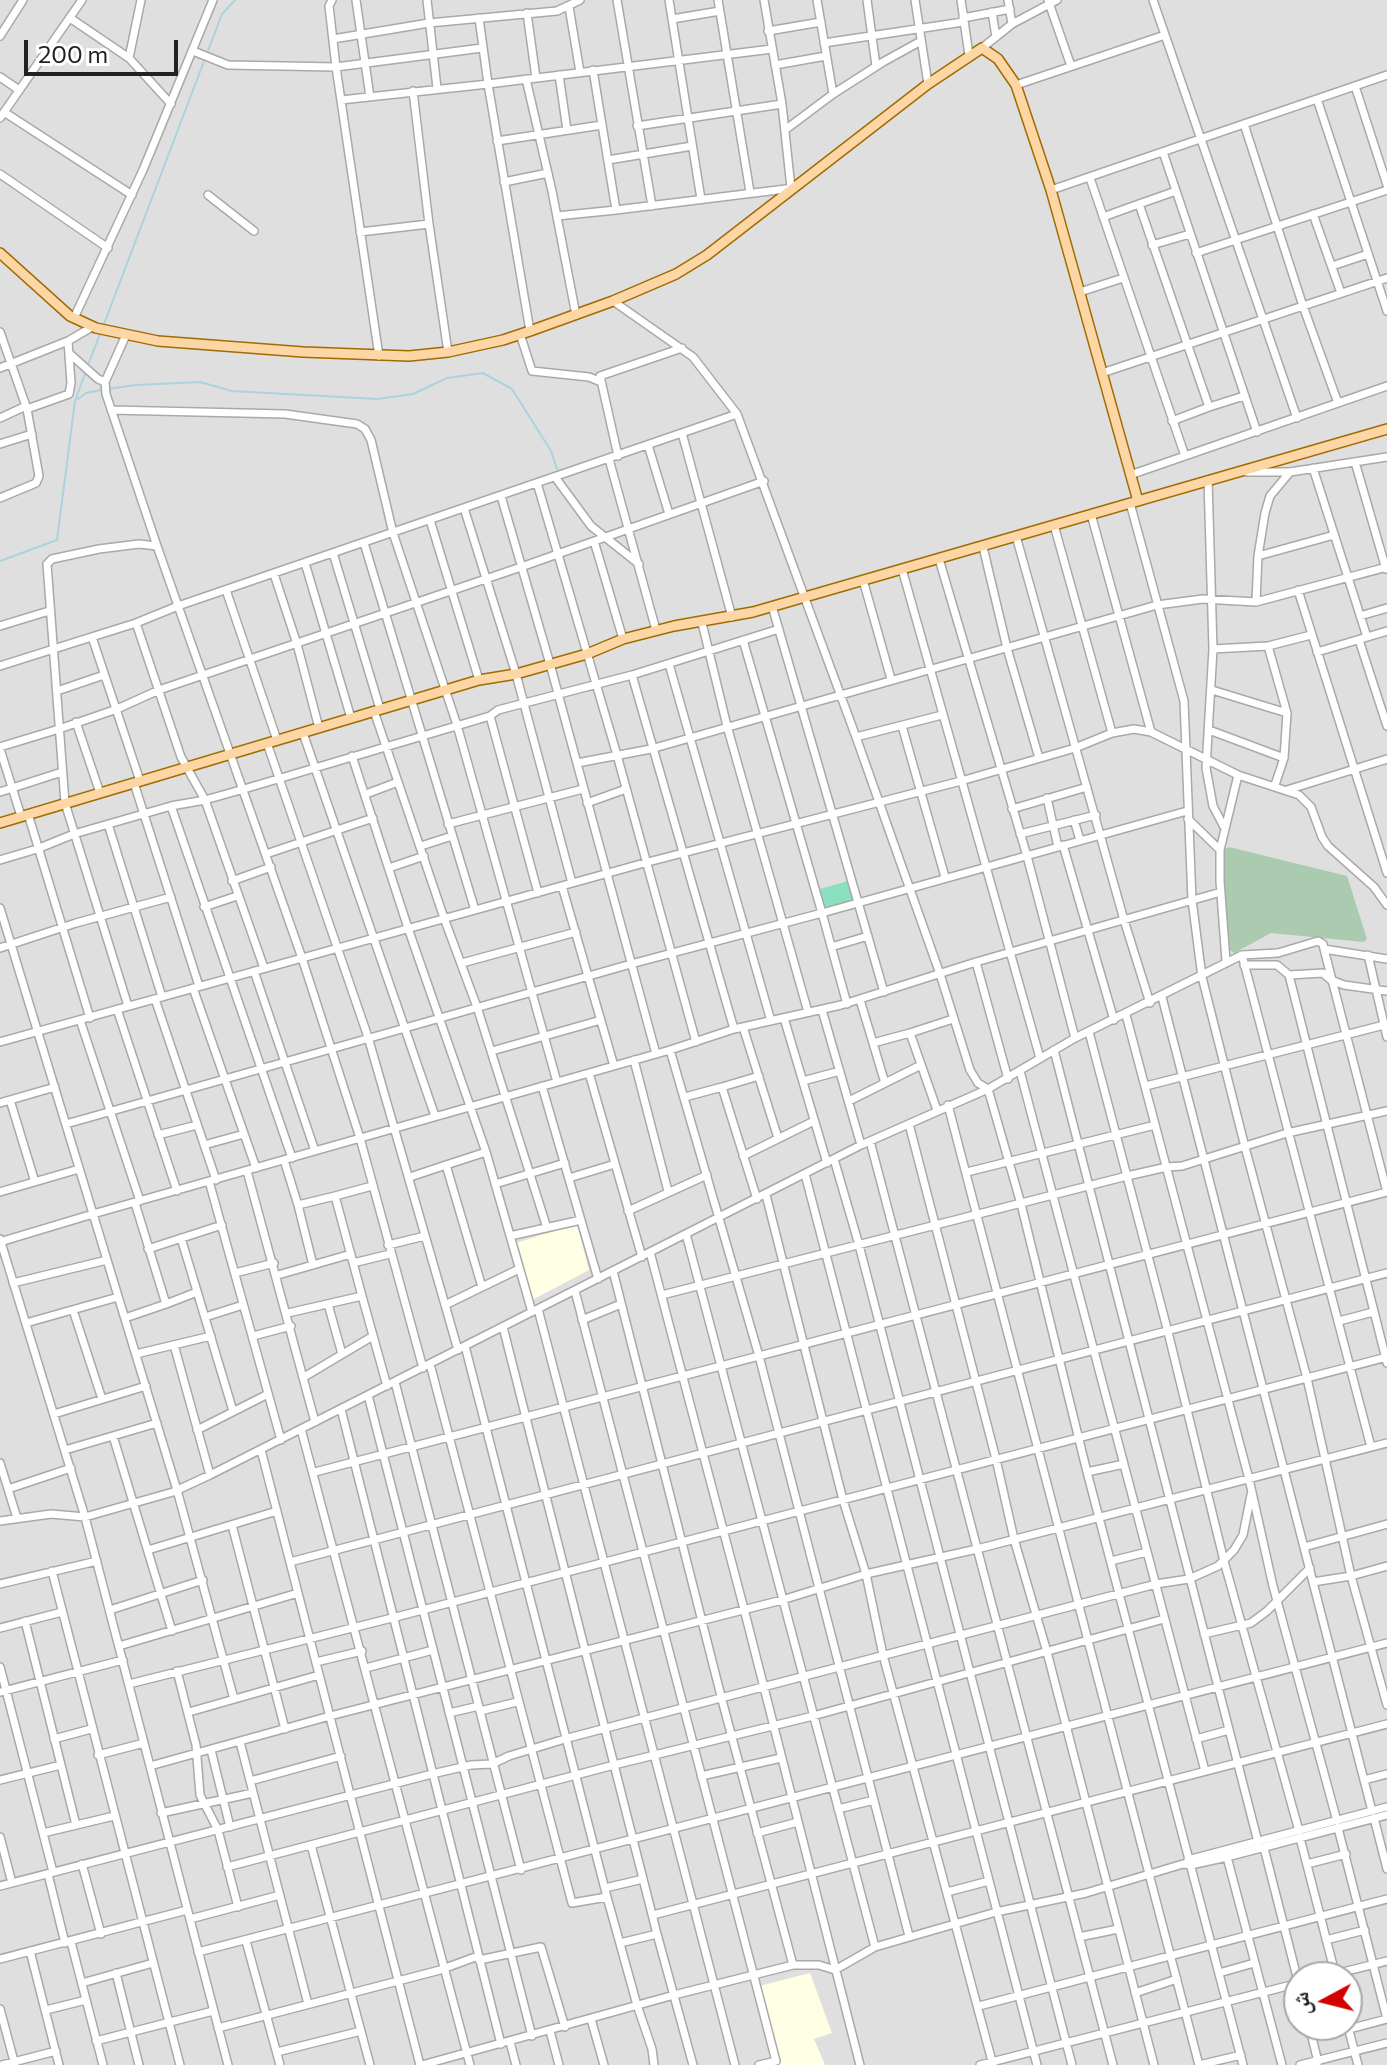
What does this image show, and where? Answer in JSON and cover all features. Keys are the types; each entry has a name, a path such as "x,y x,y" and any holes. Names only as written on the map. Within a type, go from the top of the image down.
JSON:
{"main road":[{"path":"0,253 74,318 126,335 196,345 379,356 448,352 525,333 676,274 707,255 928,84 982,48 998,59 1016,85 1051,190 1080,292 1130,475 1134,502"},
{"path":"0,823 479,680 516,674 587,654 623,639 732,617 1387,429"}],"street":[{"path":"0,36 23,0"},
{"path":"82,0 2,115 132,195"},
{"path":"129,58 141,0"},
{"path":"74,318 197,52 213,0"},
{"path":"332,0 329,6 336,67 379,356"},
{"path":"356,0 370,97"},
{"path":"427,0 437,88"},
{"path":"333,39 429,23 569,7 580,0"},
{"path":"617,0 652,206"},
{"path":"669,0 701,199"},
{"path":"718,0 750,192"},
{"path":"557,216 792,188 782,104 764,0"},
{"path":"817,0 833,94"},
{"path":"867,0 876,66"},
{"path":"915,0 928,84"},
{"path":"961,0 969,55"},
{"path":"1008,0 1012,24"},
{"path":"1153,0 1297,418"},
{"path":"982,48 1012,24 1051,1 1071,66"},
{"path":"569,7 580,72"},
{"path":"824,43 1010,9"},
{"path":"672,19 720,11"},
{"path":"992,12 996,37"},
{"path":"527,13 536,78"},
{"path":"70,18 129,58 171,104"},
{"path":"479,18 532,371 589,377 599,381"},
{"path":"768,31 821,22"},
{"path":"1016,85 1165,35"},
{"path":"785,130 833,94 921,41"},
{"path":"197,52 228,65 336,67 482,48"},
{"path":"341,100 772,49"},
{"path":"775,65 826,56"},
{"path":"593,70 616,210"},
{"path":"559,75 567,130"},
{"path":"1051,190 1387,75"},
{"path":"0,77 19,90"},
{"path":"526,79 576,315"},
{"path":"1196,253 1387,188 1355,86"},
{"path":"413,91 448,352"},
{"path":"1317,99 1387,311"},
{"path":"637,126 782,104"},
{"path":"1244,124 1338,403"},
{"path":"497,141 602,125"},
{"path":"608,160 692,146"},
{"path":"1163,152 1257,432"},
{"path":"504,182 548,173"},
{"path":"0,174 108,248"},
{"path":"1090,178 1185,456"},
{"path":"1103,217 1176,191"},
{"path":"208,195 254,231"},
{"path":"1139,204 1209,407"},
{"path":"1313,214 1341,293"},
{"path":"360,232 429,224"},
{"path":"1152,245 1190,234"},
{"path":"1332,266 1368,254"},
{"path":"1080,292 1123,278"},
{"path":"1102,373 1387,278"},
{"path":"613,301 682,348 716,384 737,414 856,737 974,1078 988,1089 1021,1204 1087,1472 1243,2065"},
{"path":"0,368 68,341 94,327"},
{"path":"0,332 26,408 39,476 36,483 0,498"},
{"path":"105,387 126,335"},
{"path":"0,418 69,394 68,341"},
{"path":"656,630 629,528 599,381 604,373 682,348"},
{"path":"69,353 105,387 157,546 302,958 360,1138 389,1249 450,1437 572,1904 643,1879"},
{"path":"1130,475 1387,386"},
{"path":"1172,421 1244,396"},
{"path":"111,410 257,412 357,424 365,429 371,440 393,533 457,725 557,1082"},
{"path":"0,666 136,623 737,414"},
{"path":"682,433 732,617"},
{"path":"0,444 32,434"},
{"path":"648,445 669,514"},
{"path":"1236,472 1290,472 1387,457"},
{"path":"577,763 651,749 1157,605 1212,600 1256,602 1387,568 1355,462"},
{"path":"1313,468 1360,616 1363,639 1387,726"},
{"path":"1256,602 1258,556 1267,504 1279,483 1290,472"},
{"path":"555,477 599,539 639,564"},
{"path":"1208,480 1213,649 1206,758 1213,806 1224,827"},
{"path":"90,1018 37,849 0,748 764,481"},
{"path":"537,483 648,862 696,1042"},
{"path":"501,496 656,1054"},
{"path":"1134,502 1157,605 1184,701 1192,900 1202,977 1307,1378 1351,1576 1387,1705"},
{"path":"464,508 516,674 572,883"},
{"path":"1091,514 1151,732"},
{"path":"430,520 479,680"},
{"path":"1054,525 1112,733"},
{"path":"1258,556 1334,535"},
{"path":"1016,536 1150,1003"},
{"path":"599,539 623,639"},
{"path":"364,543 475,910"},
{"path":"128,1006 65,803 49,611 48,560 122,545 157,546"},
{"path":"983,547 1007,648 1039,758"},
{"path":"333,553 356,623 385,746 492,1051 547,1228"},
{"path":"939,559 1027,856 1075,1038"},
{"path":"305,563 351,718"},
{"path":"902,569 1040,1058"},
{"path":"274,574 297,644 319,728"},
{"path":"863,580 891,679"},
{"path":"226,590 251,659 280,778 368,1037 445,1305 486,1428 606,1893 654,2065"},
{"path":"1298,590 1384,855 1387,873"},
{"path":"772,606 884,992"},
{"path":"1360,616 1387,608"},
{"path":"0,626 49,611"},
{"path":"136,623 185,767 205,800 264,968"},
{"path":"702,623 727,726 808,1012"},
{"path":"0,860 74,834 244,789 490,716 498,710 632,675 779,629"},
{"path":"1317,652 1387,631"},
{"path":"1213,649 1268,646 1311,635"},
{"path":"92,637 117,709 144,814 196,987 244,1134 315,1422"},
{"path":"743,640 847,1004"},
{"path":"1268,646 1287,713 1284,758 1275,785"},
{"path":"669,664 771,1021"},
{"path":"57,691 104,675"},
{"path":"632,675 734,1029"},
{"path":"1212,690 1287,713"},
{"path":"856,737 942,715"},
{"path":"490,716 538,893"},
{"path":"76,722 100,793"},
{"path":"902,726 945,877"},
{"path":"0,1042 757,832 961,781 1075,748 1112,733 1134,729 1151,732 1238,775 1275,785 1306,800 1328,846 1385,895 1387,905"},
{"path":"1209,730 1284,758"},
{"path":"303,733 435,1116"},
{"path":"352,756 486,1152 519,1269 565,1408 735,2065"},
{"path":"1287,790 1387,759"},
{"path":"0,792 62,772"},
{"path":"1226,961 1220,850 1238,775"},
{"path":"366,794 398,782"},
{"path":"1012,809 1087,787"},
{"path":"448,824 583,789"},
{"path":"587,803 626,789"},
{"path":"1047,798 1114,1020"},
{"path":"171,806 262,1068 313,1265"},
{"path":"1020,834 1096,815"},
{"path":"66,1124 908,887 1090,837 1188,815"},
{"path":"1188,815 1220,850"},
{"path":"266,854 373,818"},
{"path":"1083,818 1090,837"},
{"path":"1074,820 1080,840"},
{"path":"108,824 184,1089 204,1145 222,1225 281,1440"},
{"path":"1063,845 1065,824"},
{"path":"421,846 452,836"},
{"path":"389,868 424,856"},
{"path":"232,881 271,867"},
{"path":"562,886 614,1066"},
{"path":"228,2065 85,1517 0,1241 670,1050 734,1029 847,1004 976,962 1221,892"},
{"path":"204,907 237,896"},
{"path":"0,948 171,897"},
{"path":"0,908 191,1537 234,1699"},
{"path":"462,963 576,932"},
{"path":"831,947 868,936"},
{"path":"0,1521 51,1514 85,1517 177,1490 861,1145 1008,1079 1075,1038 1202,977 1226,961 1242,955 1278,953 1318,941 1323,944 1387,1192 315,1472"},
{"path":"1324,949 1387,959"},
{"path":"1242,955 1371,1447"},
{"path":"1368,955 1387,1037"},
{"path":"976,962 1008,1079"},
{"path":"129,1684 1386,1359 1289,975 1277,965 1244,965"},
{"path":"254,971 315,1151"},
{"path":"1289,975 1323,973 1331,980 1387,991"},
{"path":"1162,997 1387,1869"},
{"path":"860,1000 885,1083"},
{"path":"117,1009 177,1191"},
{"path":"822,1010 861,1145"},
{"path":"1126,1015 1387,2019 1363,2023"},
{"path":"784,1018 814,1121 859,1245 1072,2065"},
{"path":"873,1043 953,1019"},
{"path":"80,1020 111,1111 166,1304"},
{"path":"492,1051 601,1020"},
{"path":"1146,1086 1384,1025"},
{"path":"743,1027 778,1138"},
{"path":"1089,1032 1188,1409 1224,1561 1300,1835 1331,1961"},
{"path":"910,1033 937,1110"},
{"path":"670,1050 759,1356 909,1936"},
{"path":"1054,1050 1189,1579 1293,1961"},
{"path":"634,1060 668,1191"},
{"path":"849,1101 921,1065"},
{"path":"803,1081 840,1071"},
{"path":"1020,1071 1205,1771"},
{"path":"589,1073 628,1211 662,1295 860,2065"},
{"path":"685,1097 759,1076"},
{"path":"542,1086 598,1279"},
{"path":"0,1103 55,1087"},
{"path":"722,1087 757,1199"},
{"path":"10,1100 35,1182"},
{"path":"948,1105 1199,2065 1241,2055"},
{"path":"662,1295 1127,1176 1182,1166 1287,1133 1387,1111"},
{"path":"743,1156 814,1121"},
{"path":"909,1124 1014,1539 1047,1652 1154,2065"},
{"path":"158,1135 197,1125"},
{"path":"967,1172 1155,1125"},
{"path":"204,1145 244,1134"},
{"path":"870,1141 1113,2065"},
{"path":"410,1177 486,1152"},
{"path":"495,1184 565,1163"},
{"path":"569,1178 615,1164"},
{"path":"446,1165 482,1287"},
{"path":"0,1192 79,1169"},
{"path":"805,1174 1037,2065"},
{"path":"628,1211 707,1175"},
{"path":"298,1205 372,1186"},
{"path":"766,1195 843,1500 866,1574 883,1655 992,2063"},
{"path":"335,1196 373,1336 413,1446 521,1870"},
{"path":"510,1236 581,1220"},
{"path":"148,1249 222,1225"},
{"path":"686,1234 875,1947"},
{"path":"278,1275 352,1259 425,1236"},
{"path":"181,1238 233,1411"},
{"path":"13,1283 107,1260"},
{"path":"235,1273 274,1263"},
{"path":"445,1305 519,1269"},
{"path":"613,1271 793,1965"},
{"path":"290,1562 1387,1273"},
{"path":"575,1291 776,2061 759,2065"},
{"path":"125,1318 197,1292"},
{"path":"288,1313 362,1296"},
{"path":"26,1323 118,1297"},
{"path":"328,1304 342,1354"},
{"path":"582,1320 621,1304"},
{"path":"205,1317 243,1305"},
{"path":"73,1310 102,1399"},
{"path":"1339,1321 1373,1312"},
{"path":"253,1336 291,1326"},
{"path":"503,1327 604,1729 693,2065"},
{"path":"136,1354 211,1336"},
{"path":"304,1377 373,1336"},
{"path":"174,1345 210,1475"},
{"path":"54,1414 146,1386"},
{"path":"197,1430 268,1394"},
{"path":"368,1395 532,2036"},
{"path":"341,1409 478,1958 516,2065"},
{"path":"65,1450 157,1423"},
{"path":"301,1429 315,1472 470,2065"},
{"path":"113,1436 172,1631"},
{"path":"150,1766 330,1716 782,1600 866,1574 977,1549 1387,1443"},
{"path":"261,1450 421,2065 793,1965 819,1965 835,1970 875,1947 909,1936 1029,1903 1107,1887 1373,1815 1387,1815"},
{"path":"0,1463 17,1518"},
{"path":"1087,1472 1124,1464"},
{"path":"8,1489 71,1468"},
{"path":"0,1886 432,1774 495,1763 568,1738 1156,1584 1189,1579 1224,1561 1243,1535 1251,1495"},
{"path":"148,1550 277,1511"},
{"path":"1304,1547 1387,1524"},
{"path":"232,1525 285,1729"},
{"path":"1111,1561 1147,1552"},
{"path":"0,1584 97,1561"},
{"path":"1313,1582 1387,1566"},
{"path":"1204,1634 1243,1626 1258,1619 1310,1568"},
{"path":"52,1571 180,2065"},
{"path":"110,1610 203,1580"},
{"path":"119,1646 298,1593"},
{"path":"0,1628 62,1612"},
{"path":"227,1867 813,1716 1164,1619"},
{"path":"25,1621 76,1825"},
{"path":"198,1952 1387,1643"},
{"path":"366,1668 433,1650"},
{"path":"316,1662 362,1651"},
{"path":"3,1691 123,1660"},
{"path":"0,1667 3,1691 43,1833 50,1873 103,2065"},
{"path":"177,1671 198,1753 198,1787 203,1804 218,1830 238,1907"},
{"path":"189,1712 319,1675"},
{"path":"449,1713 517,1702"},
{"path":"653,1915 1387,1724"},
{"path":"54,1739 91,1729"},
{"path":"1196,1739 1229,1730"},
{"path":"240,1742 308,2004"},
{"path":"98,1755 144,1743"},
{"path":"211,1750 230,1827"},
{"path":"250,1781 341,1756"},
{"path":"701,1776 781,1758"},
{"path":"0,1780 61,1765"},
{"path":"1364,1780 1387,1774"},
{"path":"161,1813 253,1793"},
{"path":"838,1809 874,1800"},
{"path":"1373,1815 1387,1807"},
{"path":"43,1833 114,1816"},
{"path":"757,1833 798,1822"},
{"path":"0,1837 12,1883"},
{"path":"311,1845 370,2065"},
{"path":"1188,1863 1227,1857 1261,1845"},
{"path":"1307,1864 1346,1854"},
{"path":"1227,1857 1282,2065"},
{"path":"82,1864 101,1934"},
{"path":"947,1892 989,1881"},
{"path":"0,1959 142,1923 238,1907 280,1895"},
{"path":"979,2006 1387,1899"},
{"path":"1079,1937 1118,1929"},
{"path":"1326,1940 1365,1930"},
{"path":"620,1943 657,1934"},
{"path":"246,1941 280,2065"},
{"path":"218,2028 478,1958 541,1947 565,2027"},
{"path":"30,1951 59,2065"},
{"path":"1363,1967 1387,1961"},
{"path":"82,1983 153,1963"},
{"path":"1219,1973 1254,1963"},
{"path":"116,1973 139,2065"},
{"path":"1135,1993 1177,1979"},
{"path":"980,2065 1283,1987"},
{"path":"46,2010 86,2000"},
{"path":"0,2009 15,2064"},
{"path":"96,2041 213,2011"},
{"path":"591,2019 604,2065"},
{"path":"277,2052 361,2031"},
{"path":"550,2031 559,2065"},
{"path":"1313,2041 1318,2063"},
{"path":"1352,2041 1358,2065"},
{"path":"1300,2065 1318,2063 1387,2043"},
{"path":"2,2065 56,2051"}],"shaded area":[{"path":"0,0 1387,0 1387,2065 0,2065"},
{"path":"1229,847 1347,876 1367,939 1364,942 1271,933 1234,953 1227,948 1224,850"},
{"path":"577,1224 589,1270 532,1300 516,1243"},
{"path":"810,1973 832,2033 814,2039 825,2065 779,2065 759,1986"}],"green space":[{"path":"848,881 853,900 825,908 820,889"}],"waterway":[{"path":"104,324 222,14 235,0"},
{"path":"88,365 100,334"},
{"path":"0,561 57,540 75,401 86,371"},
{"path":"107,389 200,382 232,391 377,399 413,394 447,378 483,373 512,389 551,451 557,469"},
{"path":"78,399 86,393 101,390"}]}
